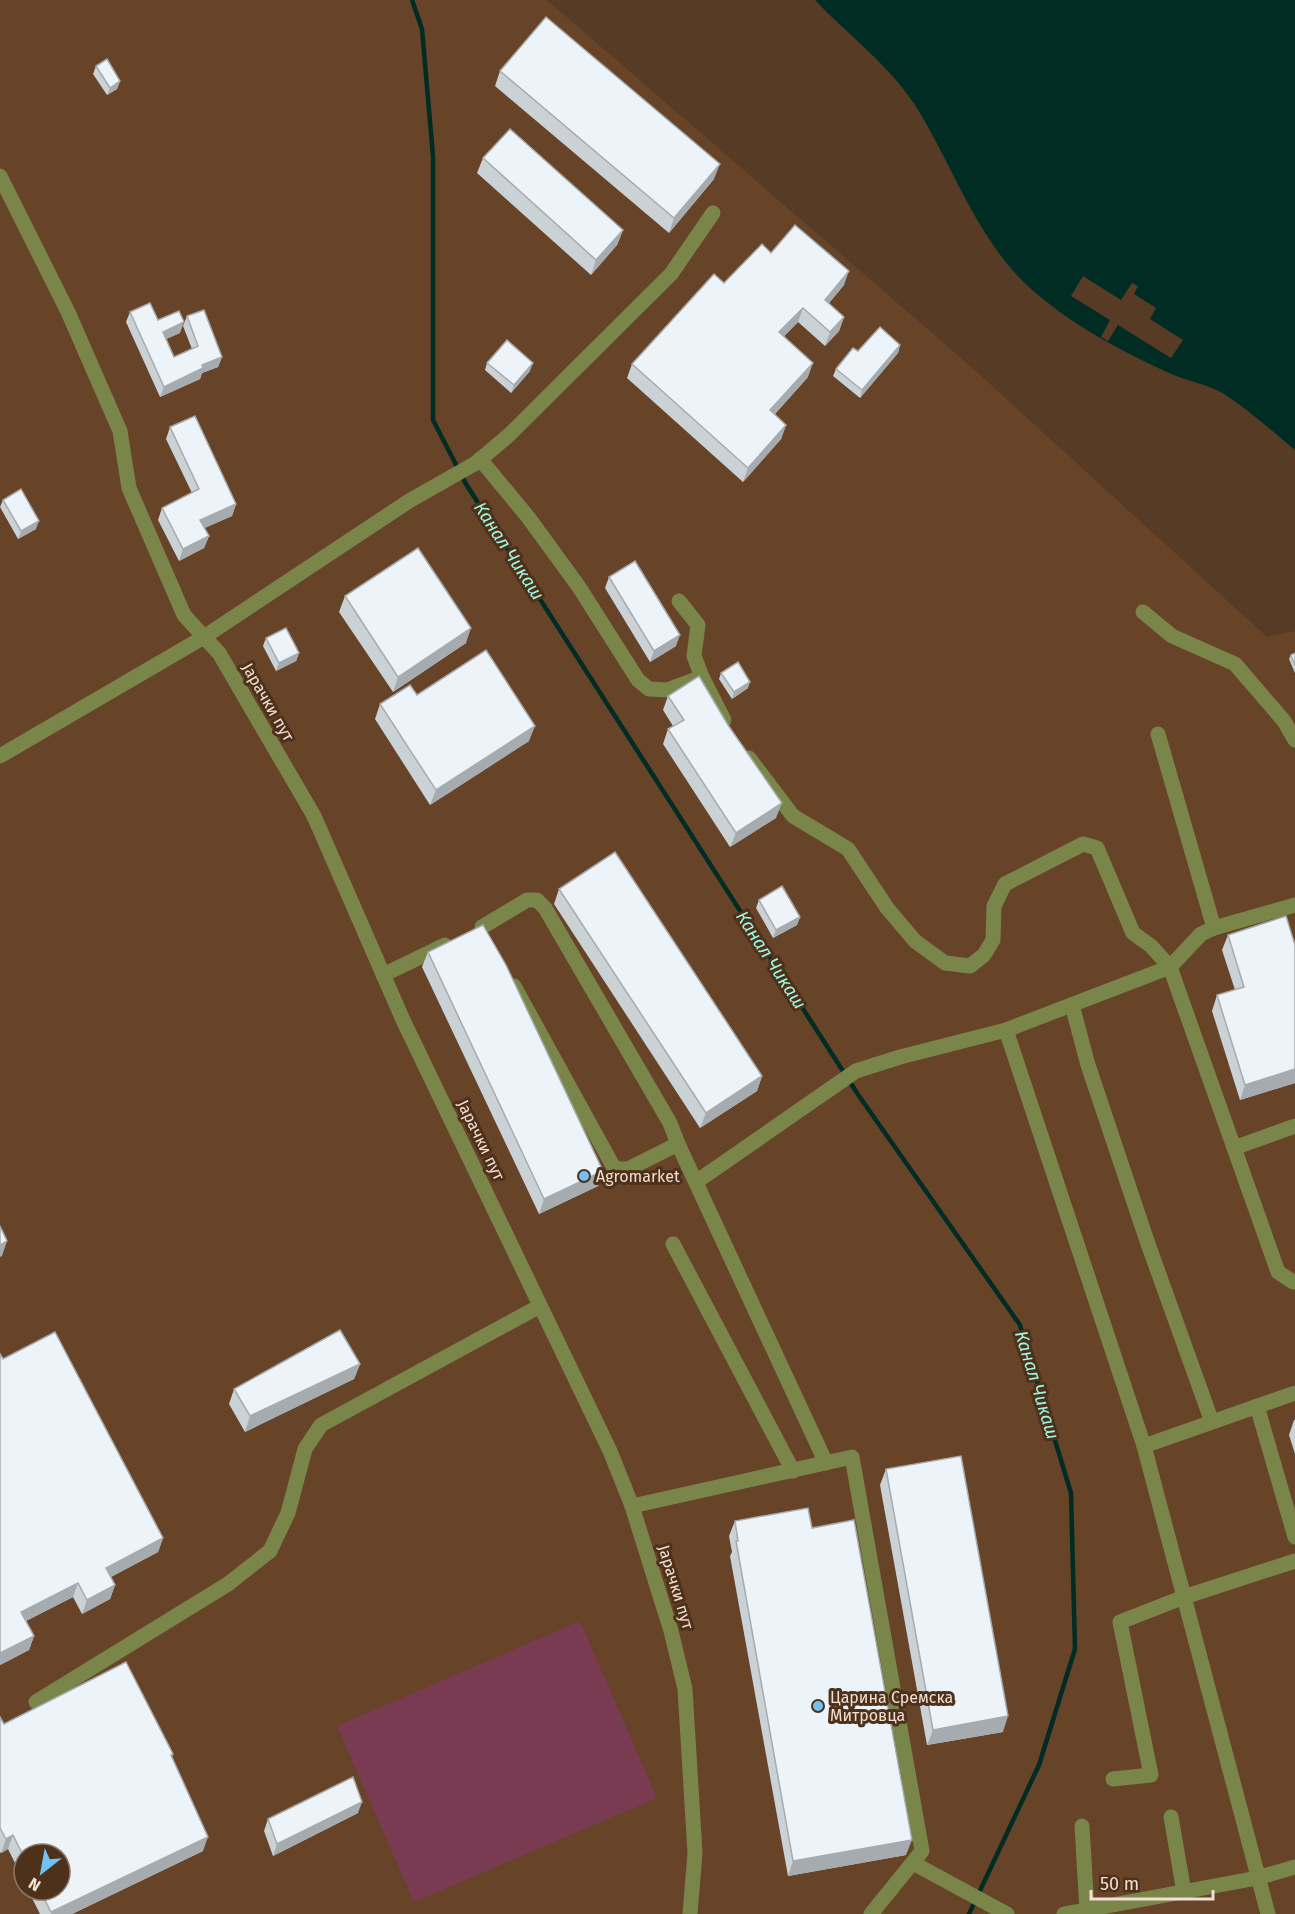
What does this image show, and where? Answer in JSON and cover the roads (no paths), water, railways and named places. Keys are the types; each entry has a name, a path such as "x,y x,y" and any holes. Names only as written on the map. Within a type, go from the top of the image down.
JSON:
{"street":[{"name":"Јарачки пут","path":"0,176 68,312 120,431 129,488 184,615 219,653 314,816 403,1020 610,1451 632,1506 671,1631 685,1689 695,1853 690,1914"},
{"path":"0,756 204,637 400,507 478,461 509,435 671,274 713,213"},
{"path":"478,461 528,517 579,587 638,680 649,689 667,690 702,677"},
{"path":"679,601 698,625 694,657 735,739 794,816 848,849 886,908 915,941 945,963 970,966 984,955 993,940 994,906 1005,884 1083,844 1096,848 1133,933 1151,946 1170,967 1278,1272 1295,1282"},
{"path":"1143,612 1172,636 1235,664 1284,721 1295,740"},
{"path":"1158,734 1214,928"},
{"path":"383,975 476,933 527,900 537,900 545,908 670,1123 826,1463"},
{"path":"696,1182 856,1071 900,1057 1006,1030 1170,967 1201,934 1214,928 1295,905"},
{"path":"505,969 613,1166 628,1169 678,1144"},
{"path":"1072,1005 1088,1065 1147,1241 1212,1422"},
{"path":"1006,1030 1144,1446 1268,1914"},
{"path":"1234,1148 1295,1126"},
{"path":"673,1244 793,1470"},
{"path":"36,1702 228,1584 270,1551 288,1513 305,1449 321,1425 540,1306"},
{"path":"1144,1446 1295,1393"},
{"path":"1257,1406 1295,1538"},
{"path":"632,1506 852,1457 922,1851 871,1914"},
{"path":"1113,1779 1151,1775 1120,1622 1184,1597 1295,1561"},
{"path":"1171,1817 1184,1892"},
{"path":"1082,1826 1087,1911"},
{"path":"913,1863 1003,1912"},
{"path":"1064,1914 1257,1878 1295,1867"}],"water":[{"path":"815,0 1295,0 1295,450 1224,394 1169,373 1114,346 1079,325 1030,288 1011,269 980,224 929,128 904,90 893,76"}],"waterway":[{"name":"Канал Чикаш","path":"412,0 422,29 433,156 433,420 466,484 859,1096 1020,1325 1071,1493 1075,1649 1039,1765 969,1914"}],"place":[{"name":"Agromarket","path":"584,1176"},
{"name":"Царина Сремска Митровца","path":"818,1706"}]}
